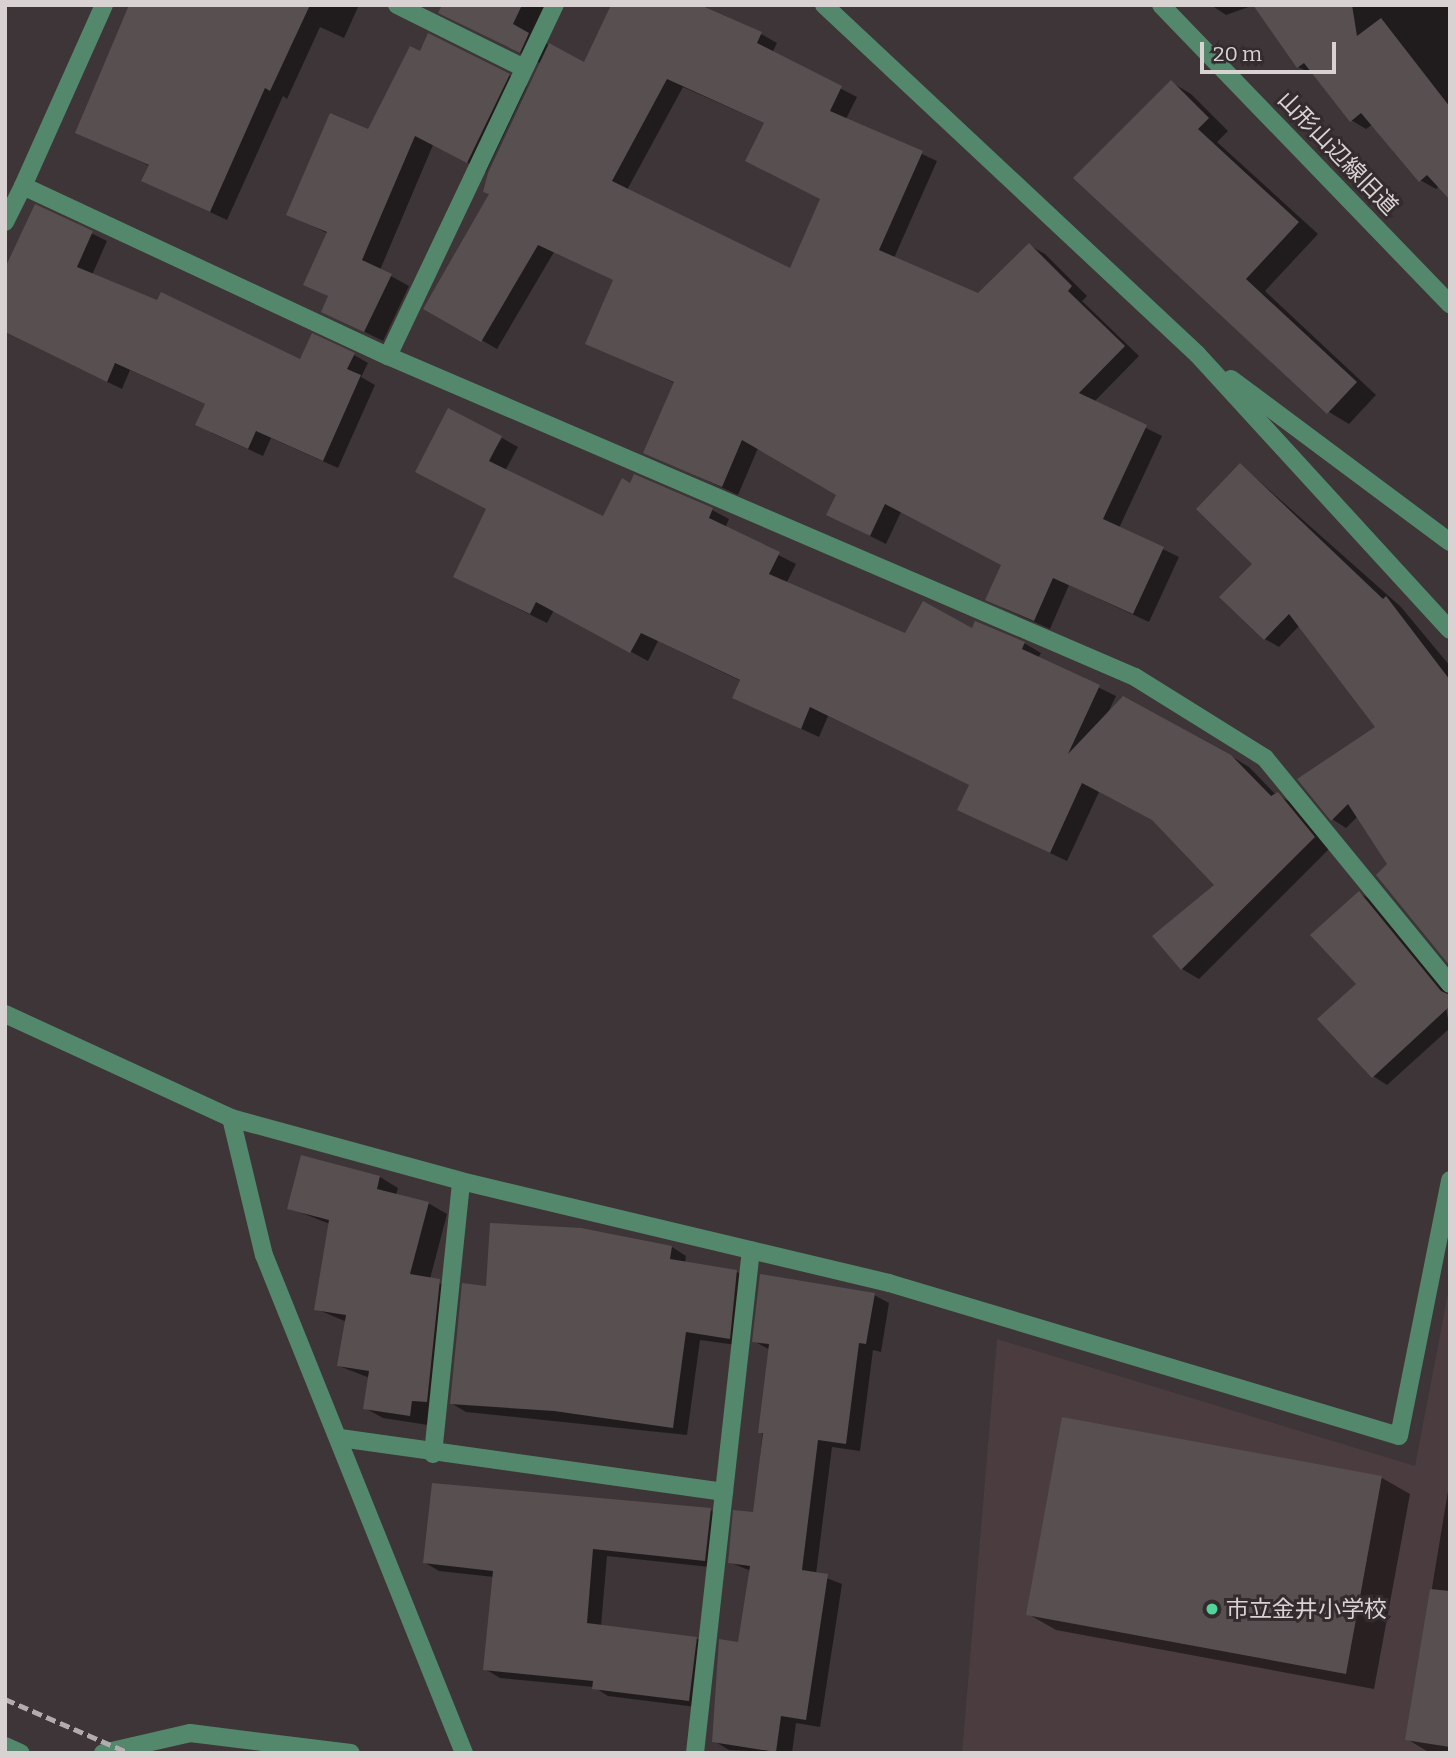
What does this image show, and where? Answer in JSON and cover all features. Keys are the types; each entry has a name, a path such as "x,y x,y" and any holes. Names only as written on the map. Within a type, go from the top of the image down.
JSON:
{"street":[{"path":"5,222 103,5"},
{"path":"397,5 524,68"},
{"path":"388,356 555,5"},
{"path":"824,5 1197,354 1450,631"},
{"name":"山形山辺線旧道","path":"1161,5 1450,304"},
{"path":"23,186 388,356 1135,677 1265,758 1450,984"},
{"path":"1197,354 1450,542"},
{"path":"5,1014 231,1118 461,1181 889,1283 1399,1436 1450,1180"},
{"path":"231,1118 264,1255 340,1438 464,1753"},
{"path":"433,1454 461,1181"},
{"path":"695,1753 751,1250"},
{"path":"340,1438 433,1454 724,1492"},
{"path":"103,1753 190,1733 351,1753"},
{"path":"5,1746 21,1753"}],"shaded area":[{"name":"市立金井小学校","path":"1450,1283 1450,1753 962,1753 997,1339 1415,1466"}],"building":[{"path":"129,5 310,5 270,91 265,88 210,212 141,181 149,165 75,133"},
{"path":"442,5 522,5 513,24 529,33 520,53 438,13"},
{"path":"611,5 700,5 762,32 757,43 842,86 830,111 923,151 879,250 978,293 1029,243 1072,286 1068,291 1125,346 1079,393 1147,425 1103,519 1164,547 1133,614 1053,578 1034,621 985,600 1001,565 885,504 870,536 826,515 836,495 742,440 722,487 643,453 674,382 585,344 613,280 538,245 481,342 423,309 489,194 483,192 488,173 549,43 584,62","holes":["667,79 764,123 745,161 820,199 790,268 612,181"]},
{"path":"1253,5 1352,5 1357,36 1381,18 1450,107 1450,200 1427,175 1419,182 1361,113 1350,122 1304,63 1297,68"},
{"path":"428,33 510,74 467,163 415,136 362,260 392,274 364,332 321,312 328,296 303,285 327,232 286,215 330,113 368,129 410,46 420,51"},
{"path":"1171,80 1209,118 1198,129 1299,222 1246,279 1357,382 1327,414 1073,178"},
{"path":"35,204 93,231 77,267 157,300 161,292 300,359 312,333 355,353 347,369 361,375 323,461 256,431 248,449 195,425 205,404 115,363 107,382 5,332 5,268"},
{"path":"448,408 502,436 489,461 603,516 622,478 630,483 634,474 713,508 709,518 780,552 769,574 905,633 923,601 972,628 975,621 1025,642 1022,649 1100,685 1068,754 1123,696 1231,755 1271,796 1278,792 1315,837 1181,970 1152,936 1214,885 1152,820 1082,783 1050,853 957,810 969,785 810,707 801,729 732,698 740,680 641,633 630,653 536,602 530,614 453,577 486,509 415,472"},
{"path":"1240,463 1383,599 1386,596 1450,680 1450,966 1376,875 1387,864 1348,804 1331,821 1297,779 1375,727 1289,614 1264,640 1219,597 1252,564 1196,509"},
{"path":"1359,891 1441,991 1450,995 1450,1006 1372,1078 1317,1019 1356,984 1310,935"},
{"path":"301,1155 380,1176 377,1189 429,1202 410,1274 440,1279 427,1402 412,1401 410,1416 363,1409 369,1371 337,1366 346,1315 314,1310 329,1220 287,1209"},
{"path":"490,1223 581,1228 672,1246 670,1259 737,1270 730,1339 686,1332 673,1428 554,1411 450,1404 462,1283 486,1286"},
{"path":"760,1274 875,1293 866,1344 859,1343 846,1444 818,1440 802,1570 828,1574 806,1720 781,1716 776,1752 712,1742 719,1639 738,1642 750,1566 728,1563 733,1510 753,1512 763,1433 758,1433 769,1344 752,1342"},
{"path":"1062,1417 1382,1476 1346,1674 1026,1615"},
{"path":"432,1483 711,1508 705,1561 593,1549 587,1623 697,1637 689,1701 592,1689 593,1681 483,1670 493,1571 423,1563"},
{"path":"1430,1589 1450,1591 1450,1747 1405,1740"}],"railway":[{"path":"5,1699 129,1753"}],"place":[{"name":"市立金井小学校","path":"1212,1609"}]}
